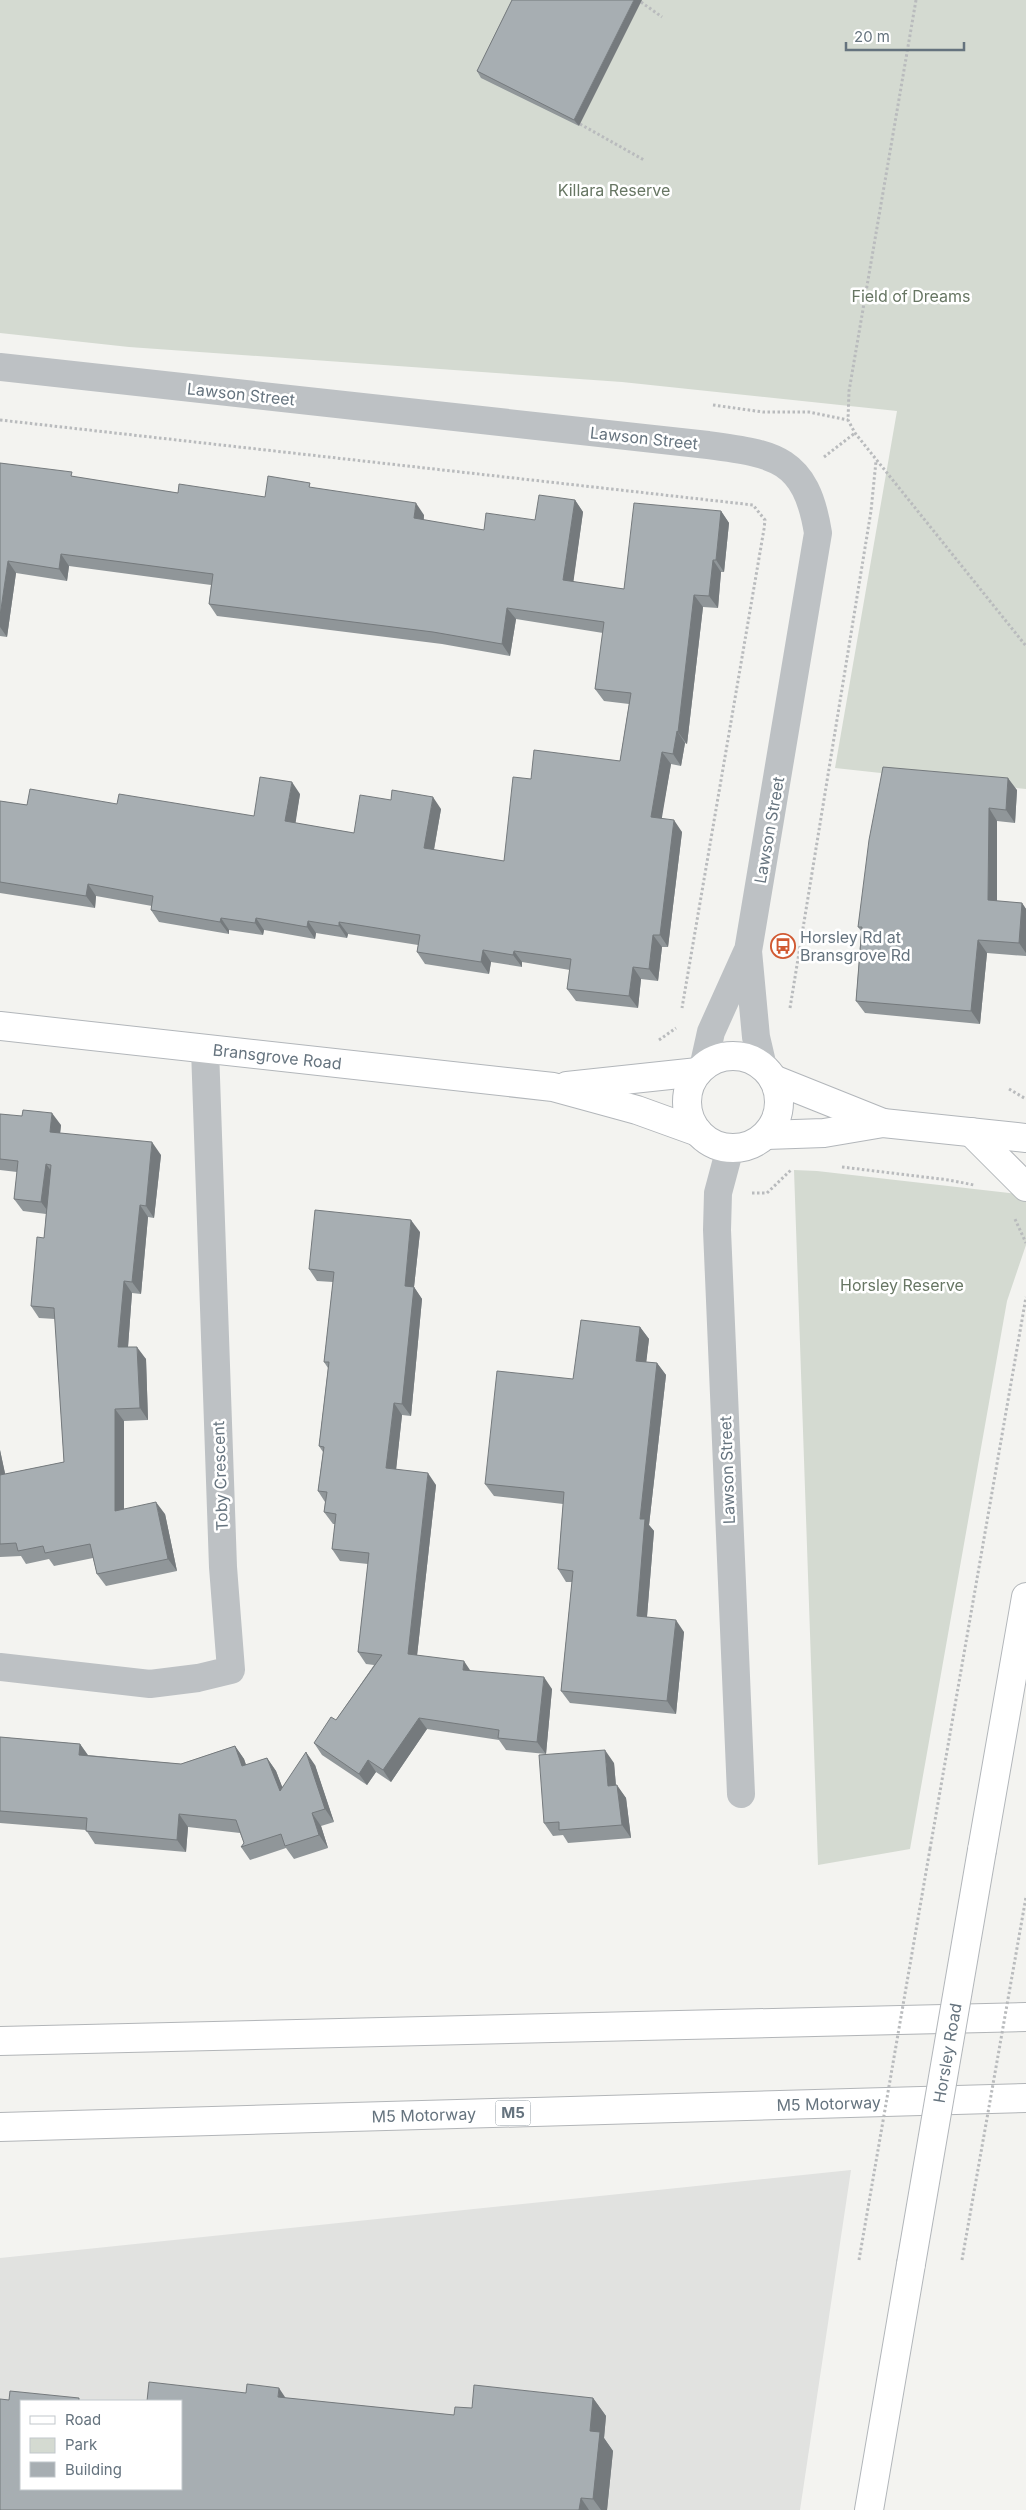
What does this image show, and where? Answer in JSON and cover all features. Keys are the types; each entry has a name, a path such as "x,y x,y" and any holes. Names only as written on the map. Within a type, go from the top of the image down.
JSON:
{"main road":[{"name":"Bransgrove Road","path":"0,1026 553,1087 637,1110 698,1132"},
{"path":"768,1073 778,1093 779,1108 775,1122 766,1135 754,1143 730,1148 717,1146 698,1132 689,1116 687,1098 690,1084 700,1070 722,1057 736,1056 751,1060 768,1073 883,1123"},
{"name":"Bransgrove Road","path":"553,1087 700,1070"},
{"path":"766,1135 824,1133 883,1123 1026,1138"},
{"path":"971,1132 1026,1186"},
{"name":"Horsley Road","path":"869,2510 1026,1597"},
{"path":"0,2041 1026,2017"},
{"name":"M5 Motorway","path":"0,2127 1026,2098"}],"street":[{"name":"Lawson Street","path":"0,367 708,445 767,455 789,467 801,481 809,497 818,533 748,951 756,1037 768,1073"},
{"name":"Lawson Street","path":"700,1070 711,1032 748,951"},
{"name":"Toby Crescent","path":"0,1667 150,1684 198,1678 231,1670 223,1567 205,1049"},
{"name":"Lawson Street","path":"730,1148 718,1193 717,1230 741,1794"}],"path":[{"path":"916,0 849,391 848,420 876,461 1026,646"},
{"path":"641,2 662,17"},
{"path":"580,124 644,160"},
{"path":"713,405 763,412 809,412 848,420"},
{"path":"0,420 753,505 765,520 764,529 680,1017"},
{"path":"789,1015 871,511 876,461"},
{"path":"641,1077 644,1042 655,1042 678,1026"},
{"path":"1009,1090 1026,1099"},
{"path":"824,1133 821,1165 967,1182 981,1188"},
{"path":"718,1193 767,1193 790,1170 799,1166"},
{"path":"1012,1216 1026,1243"},
{"path":"859,2260 1026,1296"},
{"path":"962,2260 1026,1897"}],"shaded area":[{"path":"851,2170 800,2510 0,2510 0,2258"}],"green space":[{"name":"Killara Reserve","path":"0,0 1026,0 1026,789 835,768 897,411 622,382 129,347 0,333"},
{"name":"Horsley Reserve","path":"794,1170 1026,1195 1026,1245 1007,1301 910,1849 818,1865"}],"building":[{"path":"512,0 634,0 574,120 477,71"},
{"path":"0,463 72,472 71,476 178,493 179,484 265,497 268,476 310,483 309,487 416,503 414,518 484,530 486,513 535,520 539,495 575,500 563,580 624,589 634,503 721,511 716,560 713,560 709,596 694,595 678,732 673,754 662,752 651,817 674,820 660,935 653,935 649,969 633,967 629,996 567,989 571,959 514,951 513,955 483,950 481,962 417,952 420,935 339,922 339,926 308,921 307,927 256,918 255,923 221,918 220,922 151,910 153,896 88,884 86,896 0,882 0,801 27,805 30,789 117,804 119,794 254,816 260,777 292,782 285,821 354,833 360,795 391,800 392,790 433,797 424,848 504,861 513,777 531,779 534,750 620,761 631,693 595,689 604,622 507,608 502,644 433,632 209,604 213,574 61,554 59,569 8,561 0,616"},
{"path":"883,767 1008,778 1006,810 989,808 988,900 1022,903 1019,943 978,940 971,1011 856,1001 862,927 858,927 869,840"},
{"path":"23,1110 52,1113 50,1132 152,1142 146,1206 140,1205 132,1282 124,1281 118,1347 137,1347 140,1408 115,1409 115,1511 156,1502 168,1559 97,1574 90,1544 45,1553 43,1546 18,1551 16,1543 0,1544 0,1475 64,1462 54,1308 31,1306 37,1237 44,1238 51,1165 46,1164 41,1202 14,1199 18,1161 0,1159 0,1114 22,1116"},
{"path":"315,1210 411,1220 405,1286 414,1287 402,1404 394,1403 386,1468 428,1473 408,1654 464,1661 463,1670 544,1677 537,1742 498,1738 499,1730 419,1718 383,1770 368,1760 359,1774 314,1743 331,1717 336,1720 382,1655 358,1652 369,1553 332,1549 336,1514 324,1512 327,1492 318,1491 324,1447 319,1446 329,1362 324,1362 334,1272 309,1269"},
{"path":"581,1320 640,1327 636,1361 657,1363 640,1519 645,1519 637,1616 676,1620 667,1701 561,1691 573,1571 558,1569 564,1492 485,1484 497,1371 573,1379"},
{"path":"0,1737 80,1744 79,1755 181,1764 235,1746 242,1766 267,1758 280,1791 306,1752 325,1809 312,1813 319,1835 285,1846 281,1834 241,1847 244,1843 236,1820 179,1814 177,1840 86,1831 87,1818 0,1811"},
{"path":"605,1750 608,1786 617,1785 622,1825 559,1830 559,1822 544,1823 539,1755"},
{"path":"149,2382 246,2393 247,2384 279,2388 278,2397 454,2415 455,2407 472,2408 474,2385 593,2398 590,2431 600,2432 593,2499 581,2498 579,2510 0,2510 0,2399 9,2400 10,2391 79,2398 79,2400 20,2400 20,2490 182,2490 182,2400 147,2400"}],"place":[{"name":"Horsley Rd at Bransgrove Rd","path":"783,946"}],"park label":[{"name":"Field of Dreams","path":"911,296"}]}
